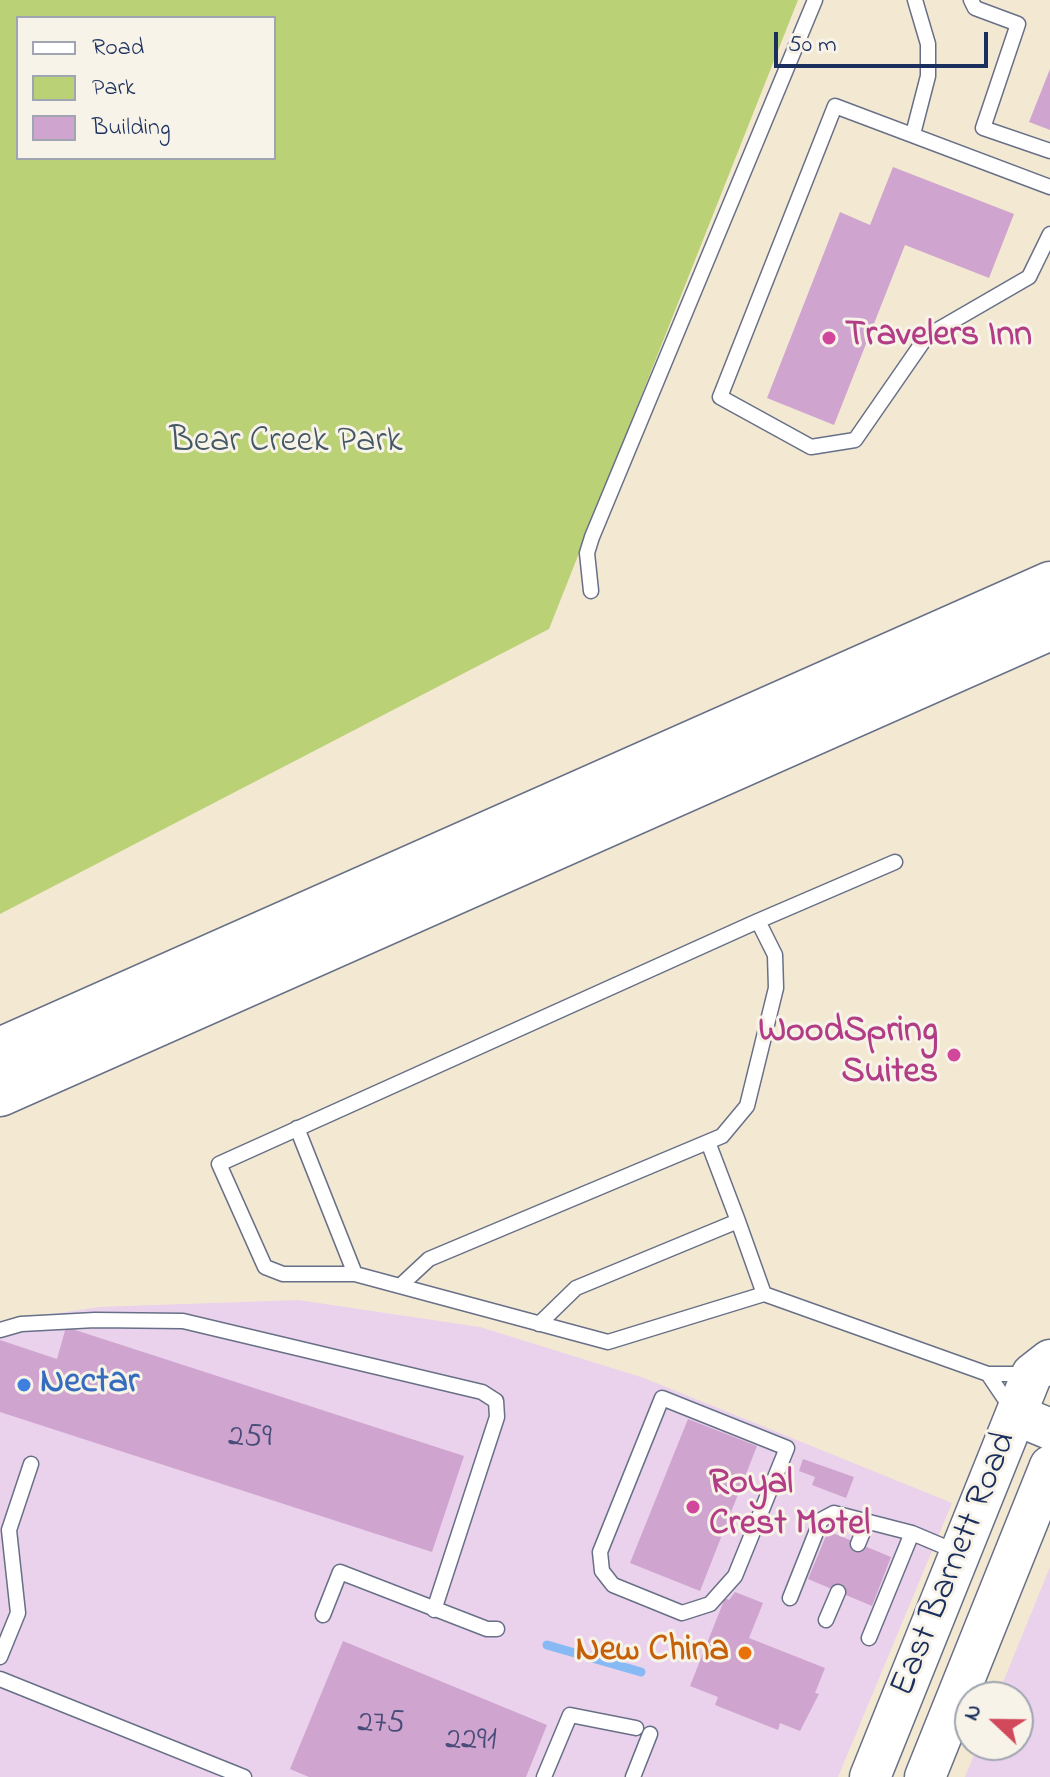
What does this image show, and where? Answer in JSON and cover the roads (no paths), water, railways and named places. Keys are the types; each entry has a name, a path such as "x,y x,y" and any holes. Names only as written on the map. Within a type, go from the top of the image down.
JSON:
{"highway":[{"path":"0,1050 1050,584"},
{"path":"0,1094 1050,628"}],"main road":[{"name":"East Barnett Road","path":"870,1777 961,1553 1033,1422 1044,1372"},
{"name":"East Barnett Road","path":"925,1777 1050,1466"}],"lane":[{"path":"591,591 587,553 592,537 815,0"},
{"path":"913,134 928,76 928,44 915,0"},
{"path":"971,0 975,8 1018,24 983,128 1050,151"},
{"path":"1050,187 835,106 720,397 811,447 855,440 927,336 1029,277 1050,234"},
{"path":"895,862 219,1164 265,1267 283,1274 355,1274 608,1342 764,1294 988,1374 1044,1372"},
{"path":"400,1286 429,1259 722,1136 747,1106 776,988 775,955 758,921"},
{"path":"297,1128 355,1274"},
{"path":"708,1142 764,1294"},
{"path":"539,1324 576,1288 738,1221"},
{"path":"0,1330 21,1324 95,1320 183,1321 491,1396 496,1401 497,1417 434,1610"},
{"path":"988,1374 1033,1422"},
{"path":"662,1398 787,1448 735,1576 710,1604 682,1613 613,1585 602,1571 600,1552 662,1398"},
{"path":"0,1657 18,1613 9,1530 31,1464"},
{"path":"790,1598 821,1520 834,1513 912,1533 961,1553"},
{"path":"858,1544 867,1522"},
{"path":"869,1638 912,1533"},
{"path":"323,1615 340,1572 434,1610 487,1629 497,1629"},
{"path":"826,1620 838,1592"},
{"path":"0,1679 244,1777"},
{"path":"544,1777 570,1715 643,1731 633,1777"}],"waterway":[{"path":"547,1645 641,1672"}],"place":[{"name":"Travelers Inn","path":"829,338"},
{"name":"WoodSpring Suites","path":"954,1055"},
{"name":"Nectar","path":"24,1385"},
{"name":"Royal Crest Motel","path":"693,1507"},
{"name":"New China","path":"745,1653"}],"park label":[{"name":"Bear Creek Park","path":"286,444"}]}
